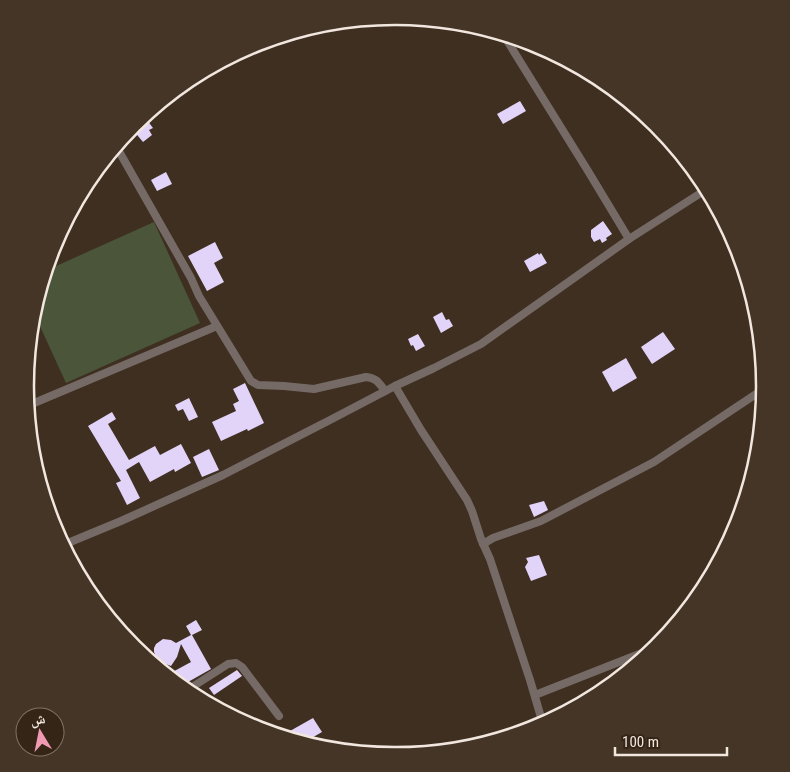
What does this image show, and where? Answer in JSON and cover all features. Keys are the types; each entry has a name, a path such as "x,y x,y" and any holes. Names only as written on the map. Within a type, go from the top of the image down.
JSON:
{"street":[{"path":"509,43 629,239"},
{"path":"120,153 191,278 199,296 251,381 258,385 314,389 366,377 378,381 385,391"},
{"path":"69,542 223,475 385,391 481,344 629,239 700,193"},
{"path":"35,403 217,326"},
{"path":"395,386 421,430 467,500 472,511 490,559 541,717"},
{"path":"483,544 493,538 567,508 589,495 641,470 756,395"},
{"path":"534,695 634,656"},
{"path":"194,686 228,664 236,663 242,667 279,716"}],"green space":[{"path":"154,222 200,323 66,383 39,325 54,267"}],"building":[{"path":"520,101 526,111 503,124 497,114"},
{"path":"149,123 153,128 149,130 152,135 143,142 137,134"},
{"path":"166,172 172,184 157,191 151,180"},
{"path":"603,221 612,234 602,243 600,239 594,242 591,237 591,230"},
{"path":"215,242 223,258 214,263 224,282 207,291 188,256"},
{"path":"538,253 539,255 541,253 547,263 530,272 524,261"},
{"path":"442,312 446,320 449,319 453,326 441,333 433,317"},
{"path":"663,332 675,349 652,364 641,347"},
{"path":"418,334 425,346 416,351 408,339"},
{"path":"626,358 637,378 613,392 602,372"},
{"path":"245,383 264,423 221,441 212,422 236,411 233,404 239,401 233,389"},
{"path":"189,398 198,417 189,421 183,409 178,411 175,405"},
{"path":"112,412 116,419 108,424 129,460 155,446 160,455 181,444 191,463 175,472 174,469 150,482 139,462 126,470 140,498 127,505 116,483 121,481 88,426"},
{"path":"209,449 219,470 202,477 193,457"},
{"path":"544,501 548,510 534,517 529,505"},
{"path":"539,555 547,575 531,581 525,567 528,562 526,558"},
{"path":"196,620 202,630 192,635 211,669 188,682 174,671 191,662 181,644 177,657 171,666 165,664 154,652 156,644 163,639 176,643 191,635 186,626"},
{"path":"237,670 242,676 214,695 209,688"},
{"path":"313,718 322,732 313,737 290,731"}]}
